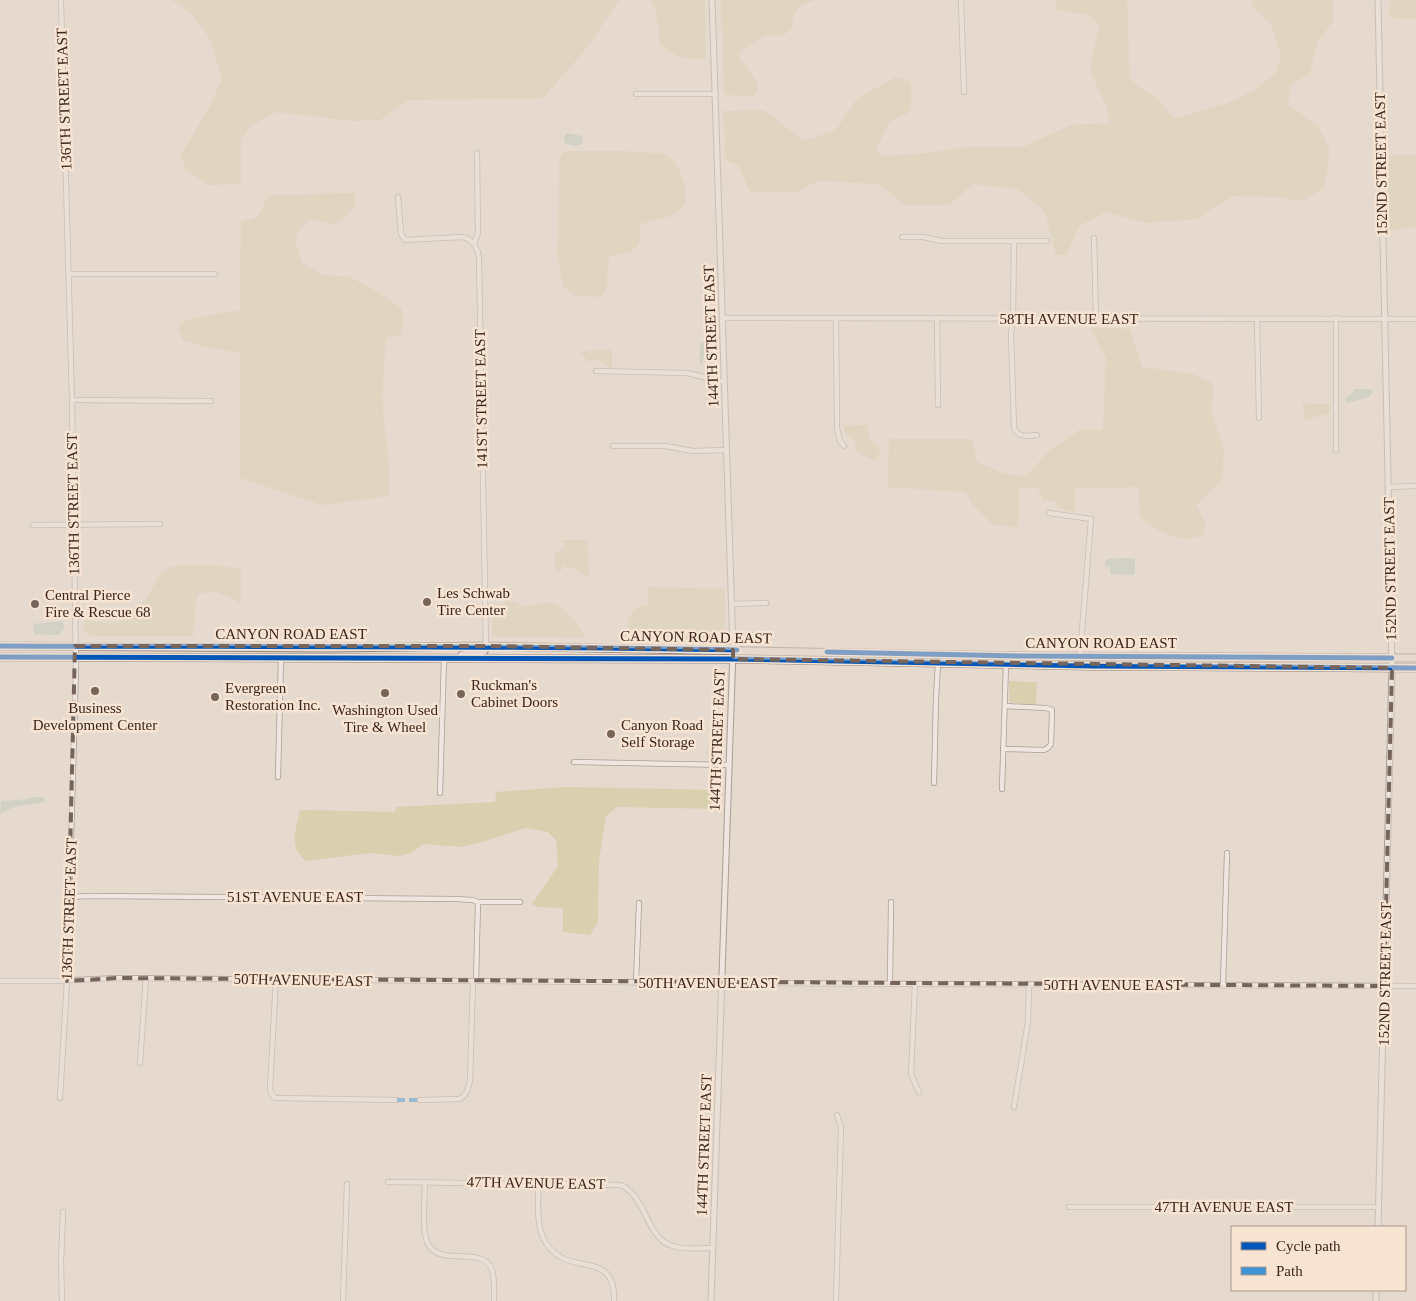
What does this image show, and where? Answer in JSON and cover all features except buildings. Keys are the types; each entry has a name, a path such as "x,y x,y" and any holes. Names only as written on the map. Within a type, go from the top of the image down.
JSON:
{"main road":[{"name":"CANYON ROAD EAST","path":"0,646 327,648 486,646 1080,656 1416,658"},
{"path":"444,658 484,651 486,646"},
{"path":"281,658 285,652 327,648"},
{"path":"1093,666 1130,660 1131,656"},
{"name":"CANYON ROAD EAST","path":"0,657 733,659 1093,666 1416,668"}],"street":[{"name":"136TH STREET EAST","path":"60,1098 67,981 75,658 72,400 61,0"},
{"name":"144TH STREET EAST","path":"711,1301 733,659 712,0"},
{"path":"962,0 964,92"},
{"name":"152ND STREET EAST","path":"1378,0 1392,658 1378,1226"},
{"path":"636,94 714,94"},
{"name":"141ST STREET EAST","path":"477,153 478,233 474,244 479,258 486,646"},
{"path":"398,197 401,234 405,240 462,237 467,238 474,244"},
{"path":"902,237 923,237 948,241 1047,241"},
{"path":"1094,238 1096,319"},
{"path":"1014,241 1011,335 1014,428 1020,435 1037,435"},
{"path":"69,274 215,274"},
{"name":"58TH AVENUE EAST","path":"722,318 1416,319"},
{"path":"836,318 837,428 840,441 844,446"},
{"path":"938,318 938,405"},
{"path":"1336,318 1336,450"},
{"path":"1256,319 1260,418"},
{"path":"596,372 687,373 724,382"},
{"path":"72,400 211,402"},
{"path":"613,446 665,446 693,451 727,450"},
{"path":"1389,486 1416,486"},
{"path":"1049,513 1091,519 1080,656"},
{"path":"33,525 74,523 160,524"},
{"path":"732,604 766,603"},
{"path":"278,777 281,658"},
{"path":"440,792 444,658"},
{"path":"934,783 938,663"},
{"path":"1002,789 1006,664"},
{"path":"1003,749 1044,750 1051,744 1052,710 1005,706"},
{"path":"574,762 729,765"},
{"path":"1223,985 1226,853"},
{"name":"51ST AVENUE EAST","path":"69,897 456,899 478,902 520,902"},
{"path":"420,1100 451,1100 464,1097 468,1091 478,902"},
{"path":"890,984 891,902"},
{"path":"636,983 639,903"},
{"path":"140,1064 146,978"},
{"name":"50TH AVENUE EAST","path":"0,981 146,978 636,983 1416,986"},
{"path":"276,979 270,1087 274,1097 330,1100 397,1100"},
{"path":"915,984 912,1074 919,1092"},
{"path":"1014,1106 1028,1022 1029,985"},
{"path":"836,1301 841,1127 837,1115"},
{"name":"47TH AVENUE EAST","path":"388,1182 621,1185 636,1196 658,1238 665,1243 677,1247 713,1248"},
{"path":"425,1182 425,1227 428,1244 432,1250 442,1255 472,1256 486,1263 490,1267 493,1276 494,1301"},
{"path":"538,1183 540,1229 546,1243 555,1254 564,1260 589,1264 602,1269 612,1282 614,1301"},
{"path":"343,1301 347,1184"},
{"name":"47TH AVENUE EAST","path":"1069,1207 1378,1207"},
{"path":"62,1301 60,1262 64,1212"}],"highlighted area":[{"path":"75,646 486,646 733,650 733,659 1392,668 1384,986 118,978 67,981"}],"shaded area":[{"path":"171,0 619,0 586,49 543,98 409,100 380,120 353,121 276,112 250,126 241,140 241,184 209,185 186,171 181,155 210,106 222,79 207,35 182,6"},
{"path":"651,0 705,0 706,58 682,57 672,53 660,44 656,10"},
{"path":"721,0 815,0 801,5 794,14 792,28 784,35 764,36 738,53 757,82 758,90 753,96 726,95 724,91"},
{"path":"1056,0 1127,0 1130,80 1159,100 1174,119 1228,103 1254,90 1277,72 1281,56 1271,24 1252,6 1252,0 1334,0 1333,21 1317,43 1310,73 1290,85 1289,106 1317,125 1330,149 1325,187 1303,201 1276,197 1232,196 1197,219 1145,223 1106,212 1079,226 1067,254 1056,255 1045,212 1018,189 973,184 949,205 905,205 879,184 819,181 795,192 750,192 738,165 726,160 723,111 764,110 804,141 836,130 856,100 895,77 911,82 910,112 890,121 876,149 881,156 927,153 968,147 1023,147 1071,125 1110,123 1107,109 1090,70 1099,26 1090,15 1057,10"},
{"path":"1391,0 1416,0 1416,19 1393,18 1389,12"},
{"path":"567,133 582,136 582,144 573,146 565,143 564,137"},
{"path":"565,151 624,151 666,154 677,166 685,185 685,204 674,215 640,224 639,244 631,252 609,256 606,291 601,297 573,295 563,286 558,259 559,159"},
{"path":"1387,155 1416,155 1416,227 1389,231"},
{"path":"354,193 355,205 340,222 332,224 310,219 297,234 296,244 302,263 324,275 350,277 386,297 402,309 402,334 386,338 382,399 390,476 389,496 322,505 240,478 240,353 201,346 183,340 178,329 185,320 240,310 241,222 258,216 270,195"},
{"path":"1091,328 1130,329 1142,367 1193,374 1214,384 1211,410 1224,450 1222,480 1196,505 1206,524 1202,536 1184,538 1169,535 1140,517 1139,487 1075,488 1074,512 1061,509 1055,502 1043,500 1038,488 1018,488 1018,527 993,525 974,506 965,492 888,487 889,439 973,439 976,461 1004,474 1026,476 1048,452 1079,430 1103,430 1106,358"},
{"path":"700,343 709,343 710,362 708,362 707,355 704,355 702,363 700,363"},
{"path":"612,350 612,368 609,368 600,360 594,359 589,362 579,351"},
{"path":"1354,389 1370,389 1373,392 1369,397 1346,403 1345,398 1351,395"},
{"path":"1303,402 1309,404 1330,404 1330,413 1304,420"},
{"path":"868,425 869,438 881,450 875,461 855,451 855,441 844,432 844,426"},
{"path":"560,540 587,540 589,576 586,577 578,570 566,567 564,563 562,570 555,571 555,549 559,552 564,546 564,542"},
{"path":"1123,558 1135,559 1135,574 1111,574 1111,568 1105,565 1105,561"},
{"path":"174,566 216,566 241,570 241,603 214,591 198,594 193,636 91,636 84,631 84,618 108,623 118,622 133,614 140,607 161,574"},
{"path":"648,587 725,589 724,625 719,636 714,640 627,638 627,625 630,616 636,609 648,605"},
{"path":"507,601 513,601 525,607 541,603 556,605 568,613 586,638 494,637 492,632 492,607"},
{"path":"63,621 64,628 59,635 34,634 33,624"},
{"path":"1009,681 1037,682 1036,704 1013,703 1009,701"},
{"path":"565,787 722,790 719,809 617,807 606,816 599,861 598,922 590,935 563,932 563,908 538,907 532,904 558,866 556,840 548,832 526,828 461,847 424,844 411,853 399,856 369,853 306,861 300,856 295,844 295,831 300,810 395,812 396,807 495,802 496,792"},
{"path":"43,797 45,802 16,807 0,815 1,801"}],"marked path":[{"path":"397,1100 420,1100"}],"cycle path":[{"path":"0,646 461,647 737,650"},
{"path":"827,652 1020,656 1392,658"},
{"path":"0,657 733,659 1093,666 1416,668"}],"place":[{"name":"Les Schwab Tire Center","path":"427,602"},
{"name":"Central Pierce Fire & Rescue 68","path":"35,604"},
{"name":"Business Development Center","path":"95,691"},
{"name":"Washington Used Tire & Wheel","path":"385,693"},
{"name":"Ruckman's Cabinet Doors","path":"461,694"},
{"name":"Evergreen Restoration Inc.","path":"215,697"},
{"name":"Canyon Road Self Storage","path":"611,734"}]}
